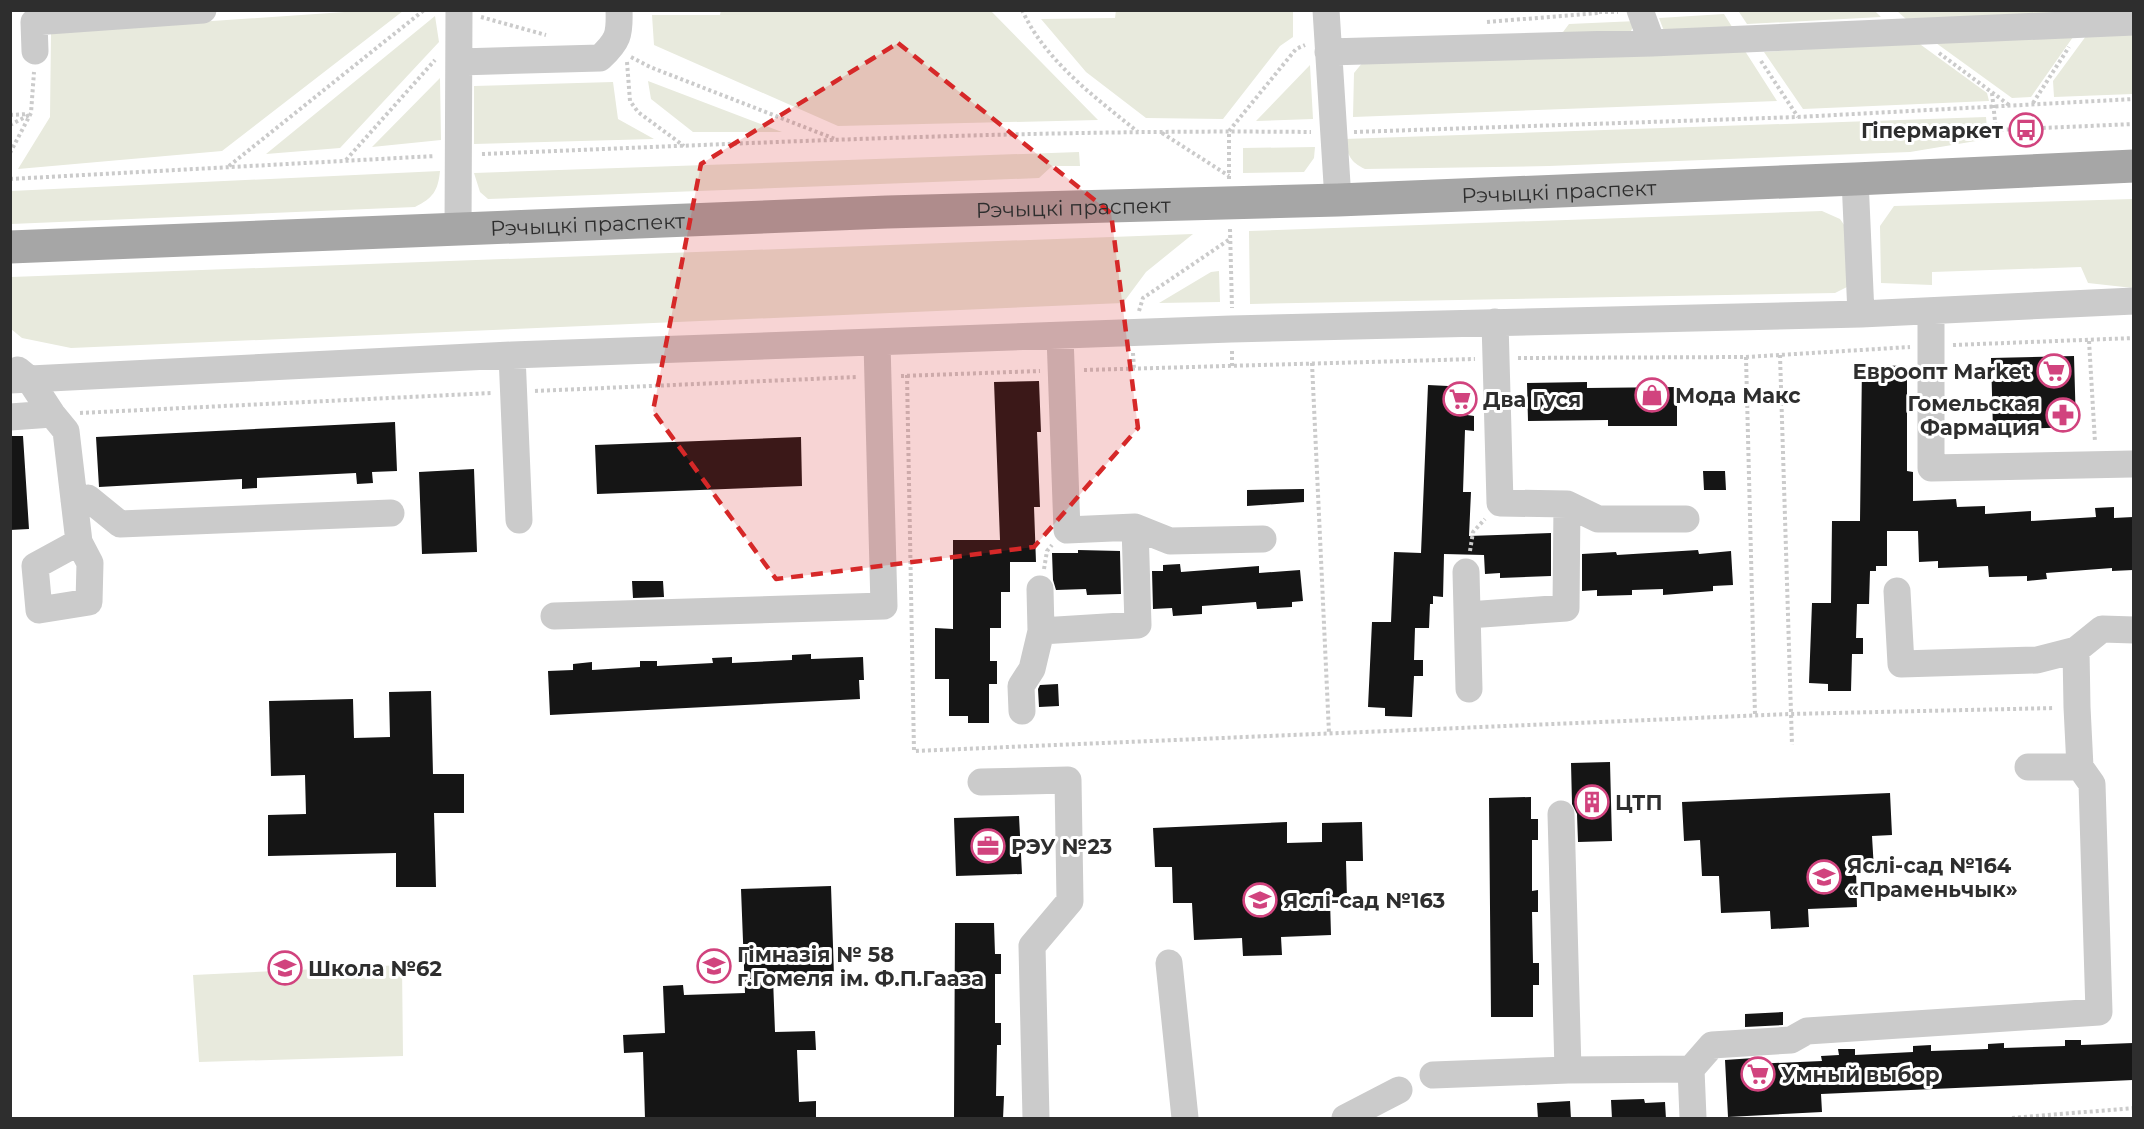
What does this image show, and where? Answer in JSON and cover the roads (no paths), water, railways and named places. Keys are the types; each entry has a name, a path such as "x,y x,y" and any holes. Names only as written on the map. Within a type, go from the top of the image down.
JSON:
{"main road":[{"name":"Рэчыцкі праспект","path":"10,247 887,212 1229,190 1338,200 2133,166"}],"lane":[{"path":"35,51 34,22 78,15 203,10"},
{"path":"459,62 600,58 612,47 620,33 619,10"},
{"path":"1326,10 1338,200"},
{"path":"1640,10 1652,43"},
{"path":"458,230 459,11"},
{"path":"1328,52 1652,43 2083,26 2133,22"},
{"path":"1855,179 1861,314"},
{"path":"17,375 1232,329 1861,314 2133,301"},
{"path":"1931,311 1931,468 2132,464"},
{"path":"1495,322 1500,503 1567,504 1598,519 1686,519"},
{"path":"1060,336 1067,530 1135,527 1170,541 1263,539"},
{"path":"554,616 884,606 877,343"},
{"path":"512,355 519,520"},
{"path":"17,375 66,431 79,542"},
{"path":"10,417 52,414"},
{"path":"74,500 88,498 120,524 391,513"},
{"path":"1468,615 1566,608 1567,504"},
{"path":"1041,631 1138,625 1135,527"},
{"path":"1466,572 1469,689"},
{"path":"1022,711 1021,686 1032,669 1041,631 1040,589"},
{"path":"1897,591 1901,664 2037,660 2076,650 2102,630 2133,630"},
{"path":"1693,1119 1691,1069 1712,1045 1791,1040 1806,1031 2099,1012 2092,784 2080,767 2076,707 2076,650"},
{"path":"2028,767 2080,767"},
{"path":"981,782 1068,780 1070,901 1032,946 1036,1119"},
{"path":"1561,814 1568,1070"},
{"path":"1169,963 1185,1119"},
{"path":"1433,1075 1568,1070 1691,1069"},
{"path":"1345,1119 1399,1090"}],"place":[{"name":"Гіпермаркет","path":"2026,130"},
{"name":"Евроопт Market","path":"2054,371"},
{"name":"Мода Макс","path":"1652,395"},
{"name":"Два Гуся","path":"1460,399"},
{"name":"Гомельская Фармация","path":"2063,415"},
{"name":"ЦТП","path":"1592,802"},
{"name":"РЭУ №23","path":"988,846"},
{"name":"Яслі-сад №164 «Праменьчык»","path":"1824,877"},
{"name":"Яслі-сад №163","path":"1260,900"},
{"name":"Гімназія № 58 г.Гомеля ім. Ф.П.Гааза","path":"714,966"},
{"name":"Школа №62","path":"285,968"},
{"name":"Умный выбор","path":"1758,1074"}]}
